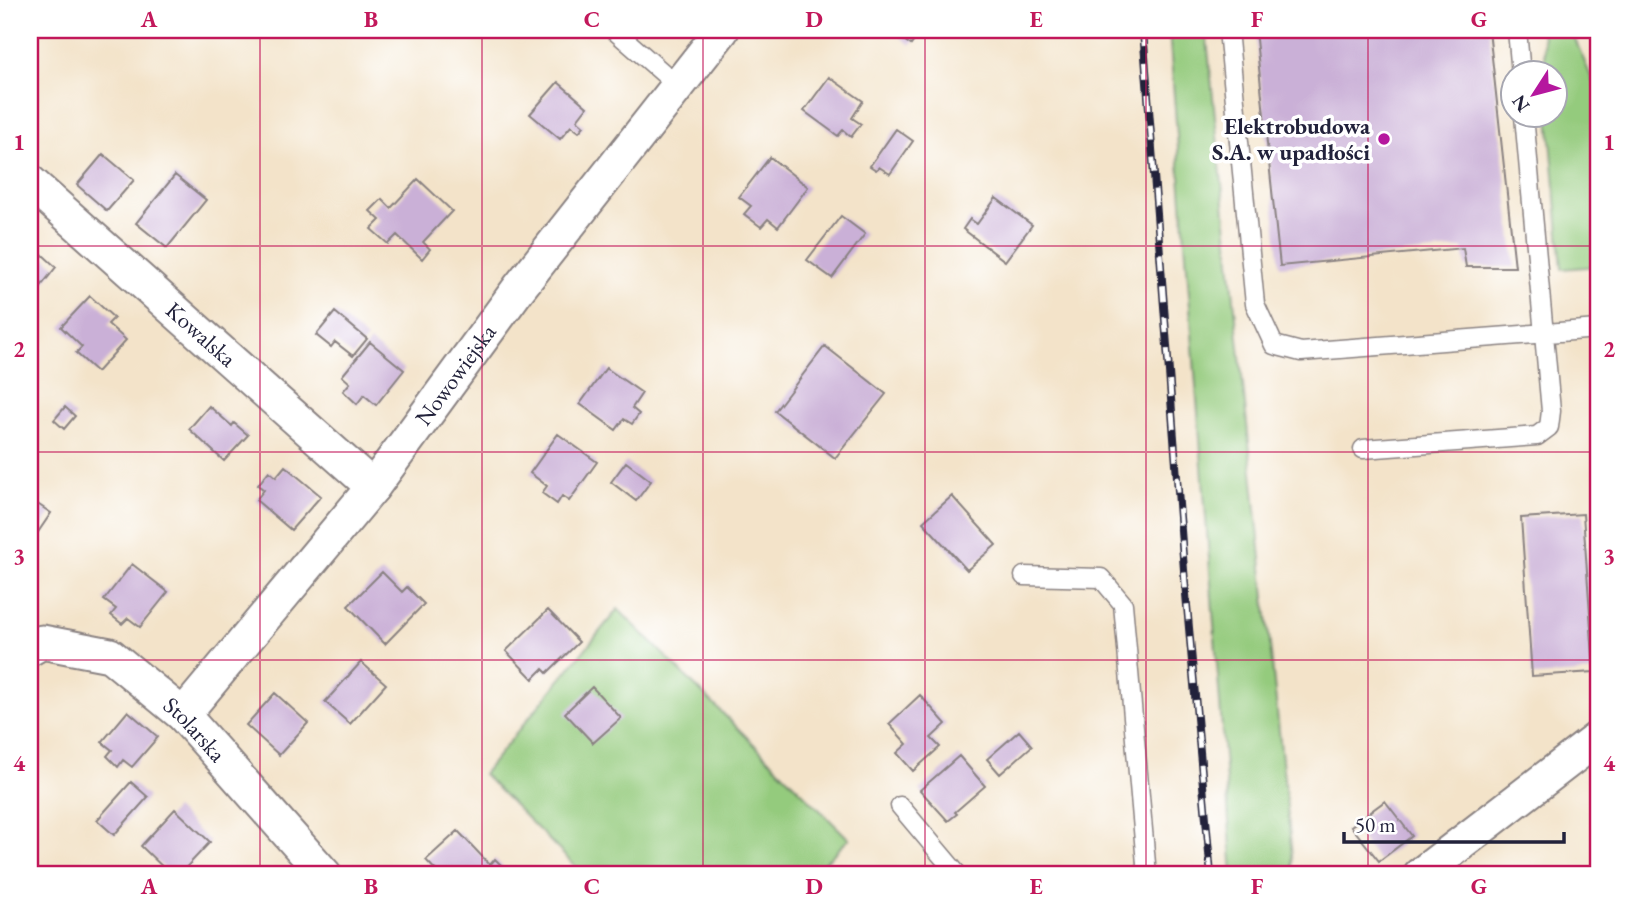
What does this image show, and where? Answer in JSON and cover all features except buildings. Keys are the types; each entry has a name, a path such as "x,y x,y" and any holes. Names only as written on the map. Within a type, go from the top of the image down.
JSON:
{"street":[{"name":"Nowowiejska","path":"183,715 373,487 519,288 722,30"},
{"name":"Kowalska","path":"30,182 373,487"},
{"name":"Stolarska","path":"30,649 42,642 110,655 183,715 325,875"},
{"path":"1420,875 1598,738"}],"lane":[{"path":"614,30 678,86"},
{"path":"1228,30 1255,304 1274,345 1301,352 1598,329"},
{"path":"1517,30 1520,60"},
{"path":"1363,449 1537,436 1549,427 1551,411 1525,130"},
{"path":"1024,576 1101,578 1123,604 1147,875"},
{"path":"900,806 958,875"}],"green space":[{"path":"1169,30 1206,30 1294,875 1233,875"},
{"path":"1542,30 1571,30 1598,93 1598,266 1562,269 1550,130 1568,130 1568,60 1545,60"},
{"path":"618,609 849,839 812,875 584,875 483,774"}],"railway":[{"path":"1143,30 1185,583 1211,875"}],"place":[{"name":"Elektrobudowa S.A. w upadłości","path":"1384,139"}]}
